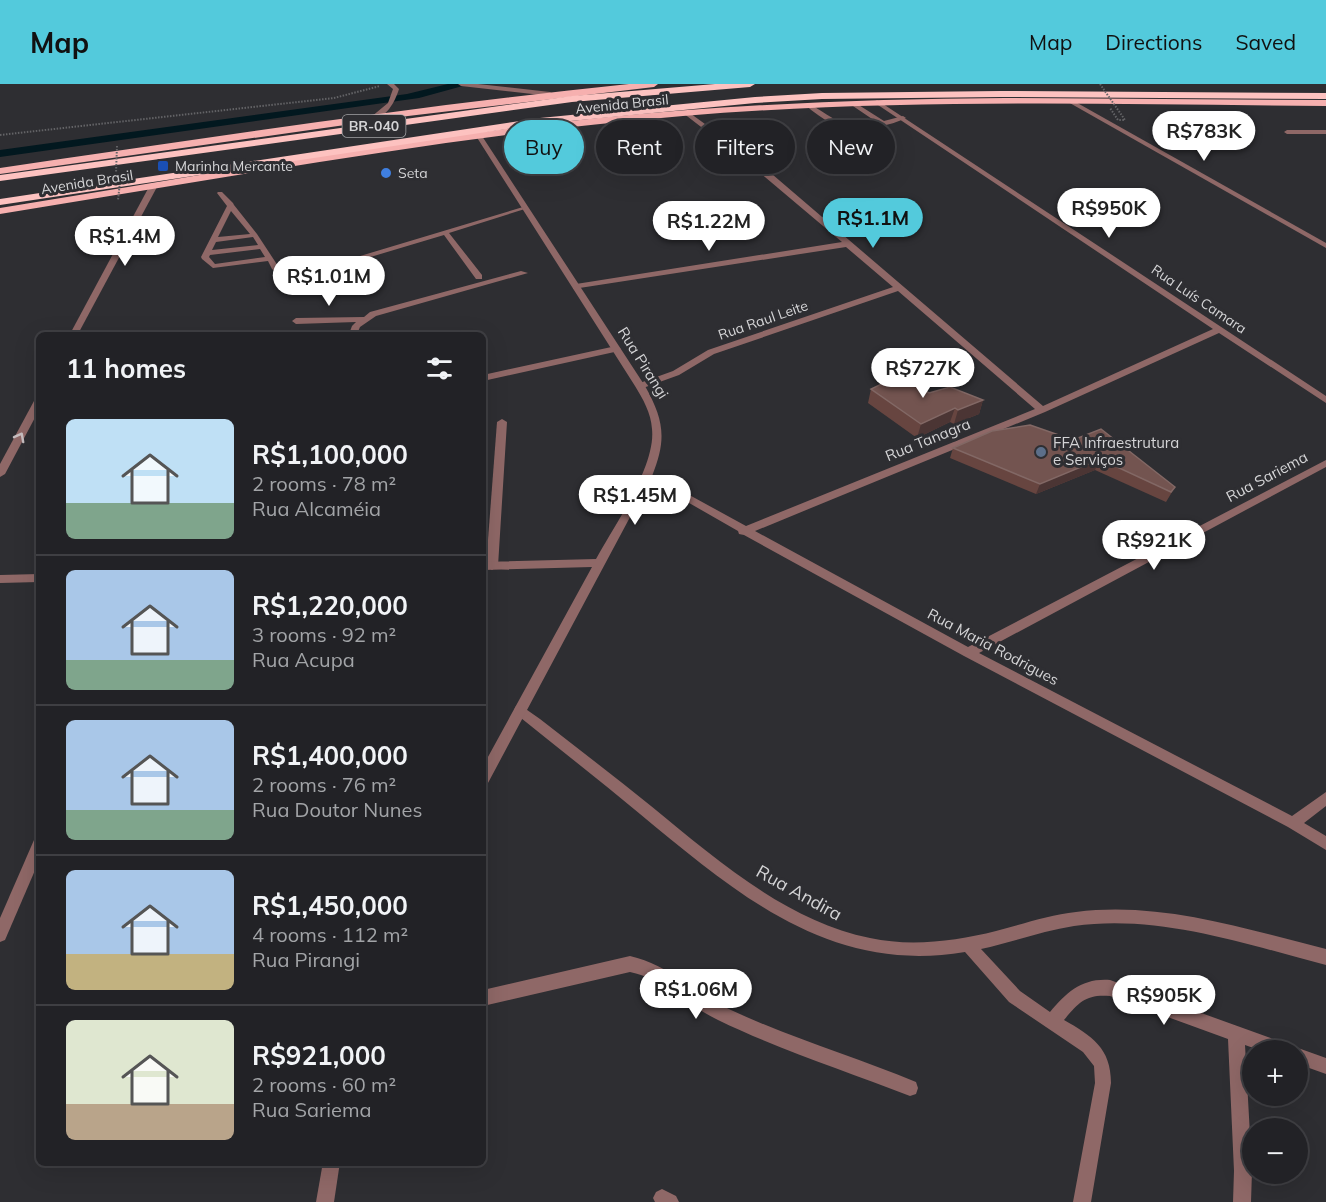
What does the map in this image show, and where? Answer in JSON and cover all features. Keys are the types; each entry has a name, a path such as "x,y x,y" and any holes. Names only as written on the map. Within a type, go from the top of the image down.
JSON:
{"highway":[{"name":"Avenida Brasil","path":"0,171 605,86 654,84"},
{"name":"Avenida Brasil","path":"0,178 572,99 750,84"},
{"name":"Avenida Brasil","path":"0,209 457,132 602,113 822,96 1000,94 1326,96"},
{"path":"686,112 778,103 1000,94"},
{"name":"Avenida Brasil","path":"0,209 479,136 686,112 877,102 1326,103"}],"street":[{"path":"373,118 391,104 396,89 390,84"},
{"path":"461,84 550,94"},
{"path":"1070,101 1326,246"},
{"name":"Rua Luís Camara","path":"877,102 1326,400"},
{"path":"686,112 756,165 1042,410"},
{"name":"Rua Pirangi","path":"479,136 640,386 654,411 658,426 655,459 647,476 486,773"},
{"path":"75,332 153,187"},
{"path":"576,287 847,244"},
{"path":"354,332 363,319 373,314 524,273"},
{"name":"Rua Raul Leite","path":"640,386 676,373 711,352 898,288"},
{"path":"296,321 363,319"},
{"name":"Rua Tanagra","path":"743,531 1042,410 1221,329"},
{"path":"486,378 616,349"},
{"path":"0,474 36,407"},
{"path":"502,422 488,566 598,563"},
{"name":"Rua Sariema","path":"968,653 1326,463"},
{"name":"Rua Maria Rodrigues","path":"647,476 743,531 968,653 1293,823 1326,844"},
{"path":"0,579 36,578"},
{"name":"Rua Andira","path":"520,710 701,856 793,916 835,936 871,946 918,949 968,945 1077,919 1134,917 1209,928 1326,957"},
{"path":"1293,823 1326,798"},
{"path":"0,935 36,852"},
{"path":"968,945 1000,983 1021,1002 1081,1040 1094,1051 1102,1065 1103,1083 1082,1202"},
{"path":"486,997 630,964 644,966 659,972 689,995 725,1015 910,1088"},
{"path":"1051,1022 1077,994 1086,988 1098,986 1110,988 1253,1040"},
{"path":"1236,1034 1244,1171 1242,1202"},
{"path":"1308,1060 1326,1066"},
{"path":"330,1200 332,1166"}],"lane":[{"path":"852,103 878,120"},
{"path":"808,105 831,120"},
{"path":"895,121 903,118"},
{"path":"1287,132 1326,132"},
{"path":"220,193 255,235 275,267 284,274 307,273 525,208"},
{"path":"231,204 205,257 213,266 269,259"},
{"path":"445,232 479,277"},
{"path":"214,240 255,235"},
{"path":"207,253 262,247"}],"path":[{"path":"0,135 334,98 390,84"},
{"path":"1100,84 1125,120 1118,120 1110,108"},
{"path":"117,146 116,173 121,172 118,200"}],"water":[{"path":"448,84 470,84 419,98 0,157 0,150 407,94"}],"building":[{"path":"902,374 929,393 950,387 983,400 958,410 955,408 921,424 871,389"},
{"path":"1030,425 1073,440 1101,429 1175,487 1171,492 1100,459 1040,484 953,448 992,431"}],"place":[{"name":"Marinha Mercante","path":"163,166"},
{"name":"Seta","path":"386,173"},
{"name":"FFA Infraestrutura e Serviços","path":"1041,452"}]}
